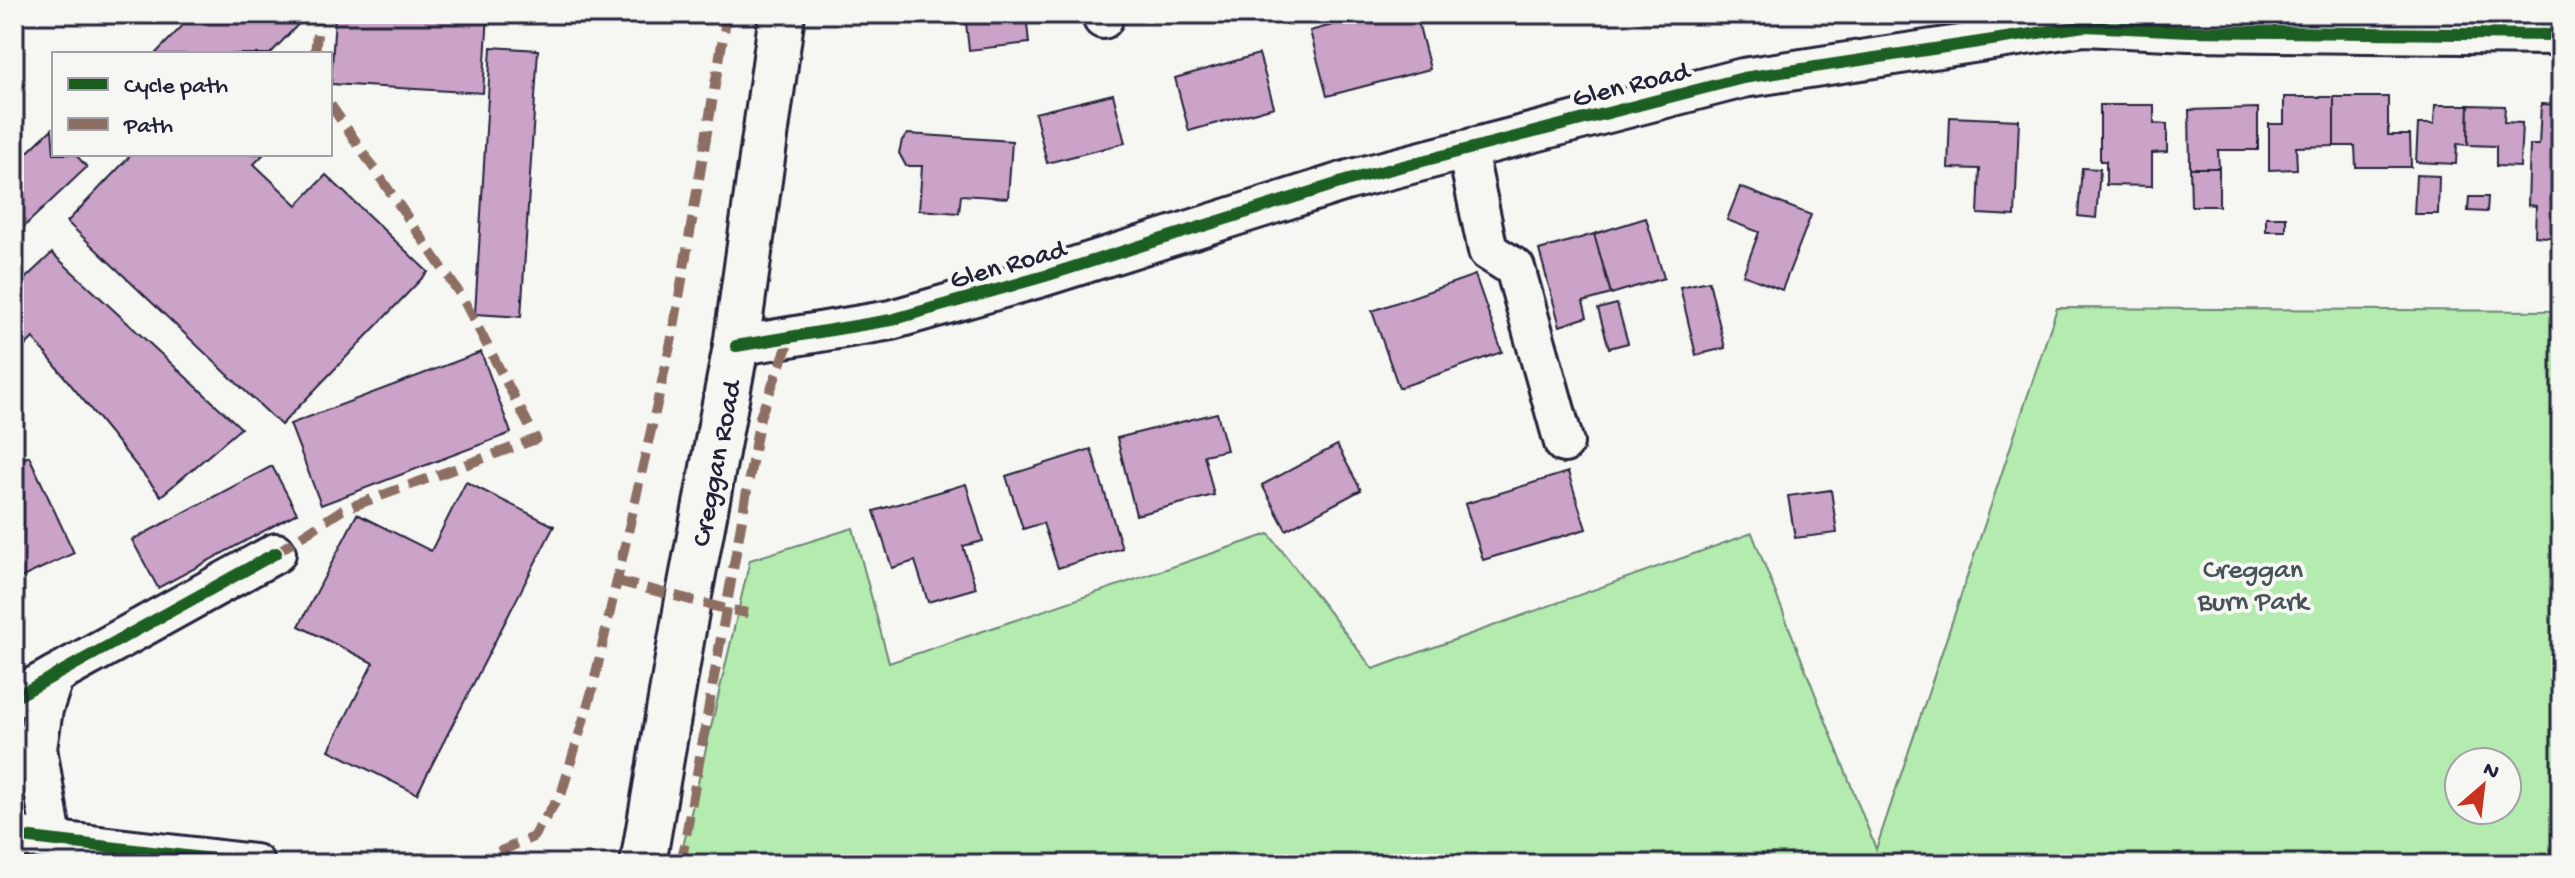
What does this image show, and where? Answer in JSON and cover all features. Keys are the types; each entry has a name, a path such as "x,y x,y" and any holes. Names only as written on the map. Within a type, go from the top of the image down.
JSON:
{"main road":[{"name":"Creggan Road","path":"643,864 736,346 782,14"}],"street":[{"name":"Glen Road","path":"736,346 891,320 1045,276 1349,180 1743,78 2085,20 2190,31 2561,35"},
{"path":"1467,150 1488,251 1515,268 1564,443"},
{"path":"14,698 276,553"},
{"path":"52,839 37,748 43,709 54,676"},
{"path":"14,836 255,864"}],"green space":[{"name":"Creggan Burn Park","path":"2057,308 2561,311 2561,864 679,864 750,560 853,528 889,663 1269,534 1373,669 1752,533 1876,849"}],"building":[{"path":"194,14 308,14 272,52 157,52"},
{"path":"335,14 488,14 483,93 332,84"},
{"path":"965,14 1026,14 1029,43 969,50"},
{"path":"1373,14 1416,14 1430,69 1327,96 1310,31"},
{"path":"491,47 538,50 521,317 475,314"},
{"path":"1259,54 1274,107 1189,131 1175,78"},
{"path":"1113,94 1125,143 1047,163 1035,113"},
{"path":"2284,97 2334,97 2334,146 2296,147 2297,169 2269,170 2269,124 2284,124"},
{"path":"2334,97 2388,97 2388,135 2410,135 2411,167 2356,167 2355,146 2334,146"},
{"path":"2541,104 2561,105 2561,238 2535,236 2536,206 2528,205 2530,145 2539,145"},
{"path":"2100,105 2154,105 2154,123 2167,124 2167,152 2152,153 2152,186 2106,185 2106,161 2100,161"},
{"path":"2435,105 2469,105 2468,145 2457,144 2456,164 2416,162 2418,124 2434,124"},
{"path":"2469,105 2505,106 2504,122 2522,123 2520,167 2496,166 2496,146 2468,145"},
{"path":"2258,108 2258,150 2218,150 2219,168 2190,168 2189,110"},
{"path":"1950,117 2019,120 2015,216 1978,214 1980,169 1948,168"},
{"path":"52,129 52,156 77,156 87,167 14,236 14,165"},
{"path":"908,134 1012,141 1008,198 961,195 959,213 919,210 922,166 906,166 899,153 902,140"},
{"path":"130,156 262,156 254,164 297,205 326,175 428,272 281,425 67,222"},
{"path":"2082,168 2100,169 2096,218 2078,216"},
{"path":"2190,168 2219,168 2219,206 2191,206"},
{"path":"2416,175 2439,176 2438,214 2414,214"},
{"path":"1740,187 1811,215 1782,290 1743,275 1759,232 1727,220"},
{"path":"2469,197 2488,197 2487,212 2468,211"},
{"path":"2266,217 2286,217 2286,231 2266,231"},
{"path":"1646,218 1664,278 1611,294 1594,234"},
{"path":"1594,234 1611,294 1583,302 1587,317 1560,326 1539,250"},
{"path":"52,253 241,428 161,496 33,338 14,357 14,289"},
{"path":"1475,275 1502,352 1399,388 1372,311"},
{"path":"1709,281 1725,348 1696,355 1680,287"},
{"path":"1617,304 1628,343 1609,348 1598,309"},
{"path":"481,352 511,433 321,505 290,424"},
{"path":"1217,413 1227,450 1204,455 1214,495 1136,515 1117,438"},
{"path":"1337,445 1361,490 1286,530 1262,485"},
{"path":"1091,449 1122,548 1058,568 1043,523 1023,529 1006,476"},
{"path":"29,456 74,553 14,581 14,463"},
{"path":"272,466 297,513 158,588 132,540"},
{"path":"1568,472 1586,529 1483,560 1465,504"},
{"path":"466,482 554,526 417,794 329,750 373,663 299,626 357,514 431,551"},
{"path":"966,484 983,541 963,546 976,588 928,602 915,561 892,568 874,511"},
{"path":"1831,490 1837,533 1795,538 1788,496"}],"marked path":[{"path":"315,52 319,14"},
{"path":"471,864 533,837 562,792 592,691 673,333 727,14"},
{"path":"276,553 342,510 536,439 462,297 332,107"},
{"path":"681,864 760,417 791,337"},
{"path":"617,581 748,613"}],"cycle path":[{"path":"736,346 891,320 1045,276 1349,180 1743,78 2084,26 2190,31 2561,35"},
{"path":"14,698 276,553"},
{"path":"14,836 255,864"}]}
